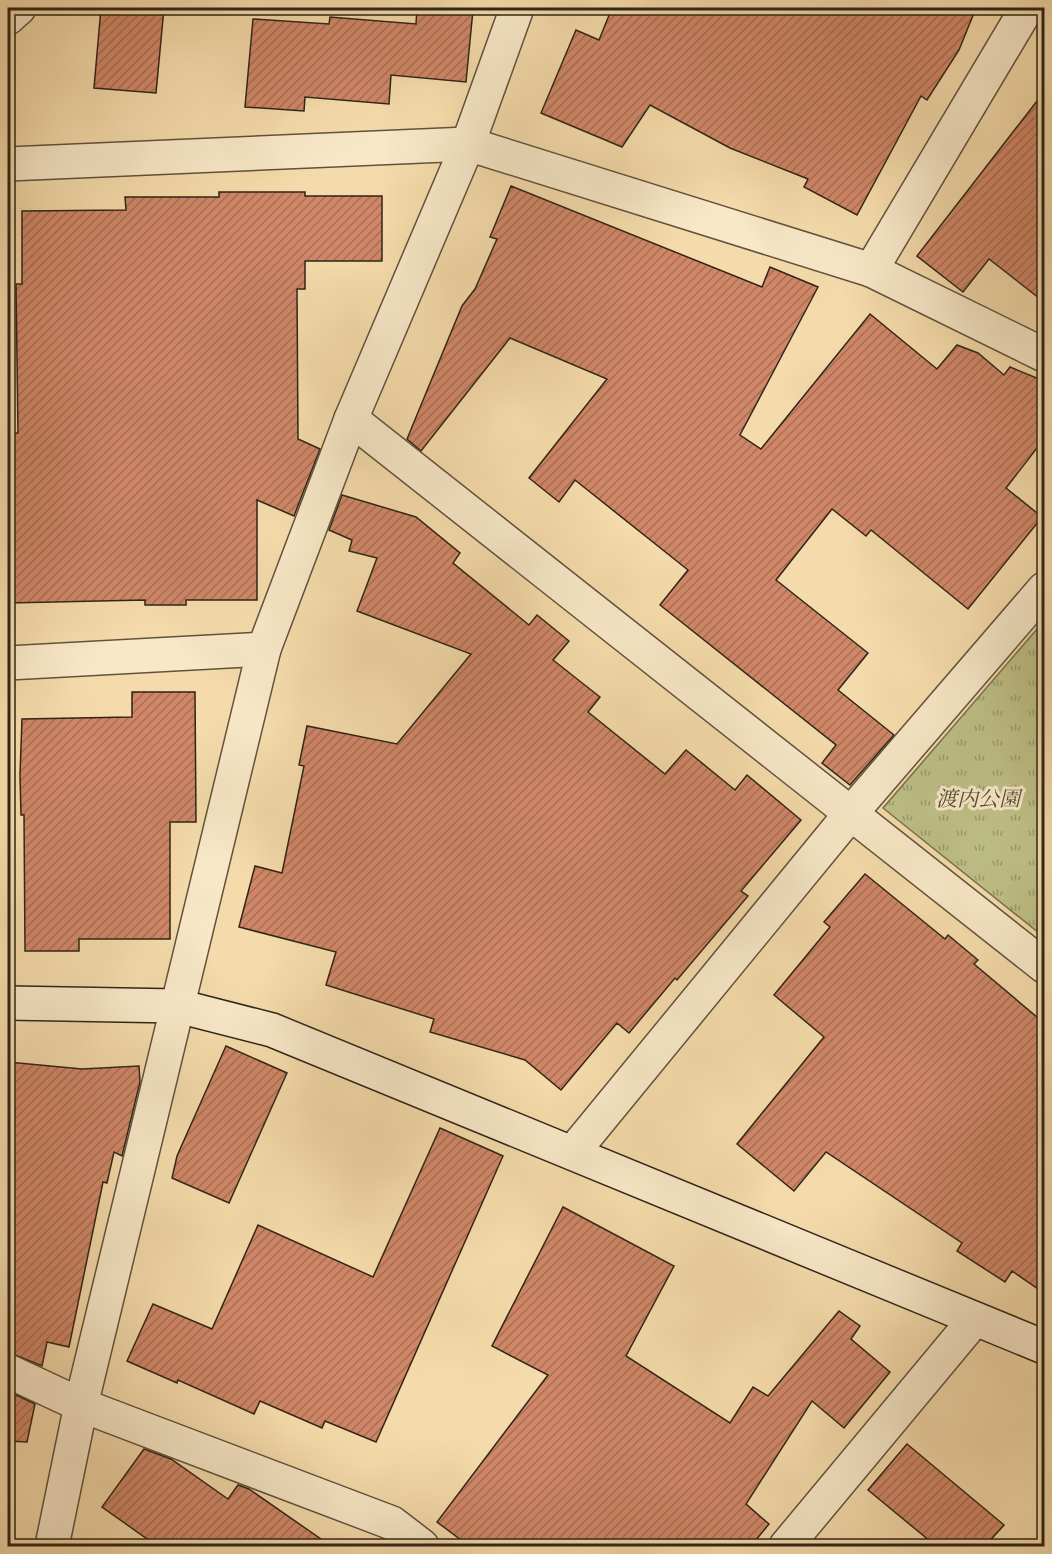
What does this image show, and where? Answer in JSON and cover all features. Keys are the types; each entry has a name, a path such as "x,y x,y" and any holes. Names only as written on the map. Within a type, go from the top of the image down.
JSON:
{"street":[{"path":"8,18 19,8"},
{"path":"52,1546 81,1405 264,649 351,419 468,144 517,8"},
{"path":"871,270 1027,8"},
{"path":"8,164 468,144 871,270 1044,355"},
{"path":"351,419 852,812 1044,966"},
{"path":"573,1152 852,812 1044,589"},
{"path":"8,663 264,649"},
{"path":"8,1003 178,1006 272,1030 1044,1347"},
{"path":"786,1546 975,1319"},
{"path":"8,1371 81,1405 392,1523 422,1546"}],"green space":[{"name":"渡内公園","path":"1044,621 1044,937 883,808"}],"building":[{"path":"101,8 164,8 156,93 94,88"},
{"path":"417,8 473,10 466,82 391,75 389,104 305,97 304,111 245,107 253,19 329,24 330,17 416,24"},
{"path":"612,8 976,8 959,50 927,100 921,96 857,215 804,187 808,179 730,148 650,105 622,147 541,113 576,30 599,40"},
{"path":"1044,92 1044,302 989,259 963,292 917,256"},
{"path":"511,186 762,287 770,267 818,287 740,435 761,449 870,314 937,369 957,345 978,353 1004,375 1010,367 1044,381 1044,439 1006,488 1042,517 968,609 871,530 866,536 832,509 776,580 868,653 838,690 894,735 850,785 822,763 836,745 660,605 688,570 575,480 559,502 529,478 607,379 510,338 421,451 407,439 462,306 475,289 497,239 490,237"},
{"path":"219,192 305,192 305,196 382,196 382,261 305,261 305,289 297,289 298,439 320,449 294,516 257,500 257,600 186,600 186,605 145,605 145,600 8,603 8,433 18,433 16,284 22,284 22,211 126,210 125,197 219,197"},
{"path":"342,495 416,517 460,553 453,563 529,625 537,615 569,641 553,660 600,697 588,712 665,774 686,750 735,790 747,775 801,820 741,891 748,896 677,980 675,978 629,1033 617,1023 561,1090 525,1060 430,1032 434,1019 326,985 336,952 239,927 255,866 282,873 304,766 299,765 307,726 397,744 471,654 357,611 377,558 349,551 352,540 329,530"},
{"path":"132,692 195,692 196,822 170,822 170,939 79,939 79,951 25,951 24,815 21,815 20,775 22,719 132,717"},
{"path":"865,874 945,939 948,935 978,960 974,964 1044,1023 1044,1293 1012,1271 1005,1282 957,1251 962,1243 826,1152 794,1191 737,1144 824,1037 774,995 830,927 824,922"},
{"path":"226,1046 287,1073 229,1203 172,1178 177,1156"},
{"path":"8,1062 82,1069 139,1066 140,1082 122,1156 114,1152 107,1183 103,1182 69,1347 47,1342 42,1366 8,1352 8,1158 15,1111 8,1110"},
{"path":"440,1128 503,1156 376,1442 325,1421 322,1428 260,1401 254,1414 178,1380 177,1383 127,1361 153,1304 212,1329 258,1225 373,1277"},
{"path":"563,1207 674,1266 626,1356 730,1423 753,1387 768,1396 839,1311 860,1326 851,1339 890,1372 844,1428 812,1401 746,1504 769,1524 751,1546 469,1546 437,1522 548,1375 492,1346"},
{"path":"8,1391 35,1404 27,1442 8,1441"},
{"path":"907,1444 1004,1525 985,1546 936,1546 868,1490"},
{"path":"144,1449 171,1459 228,1499 238,1485 249,1489 331,1546 157,1546 102,1507"}]}
